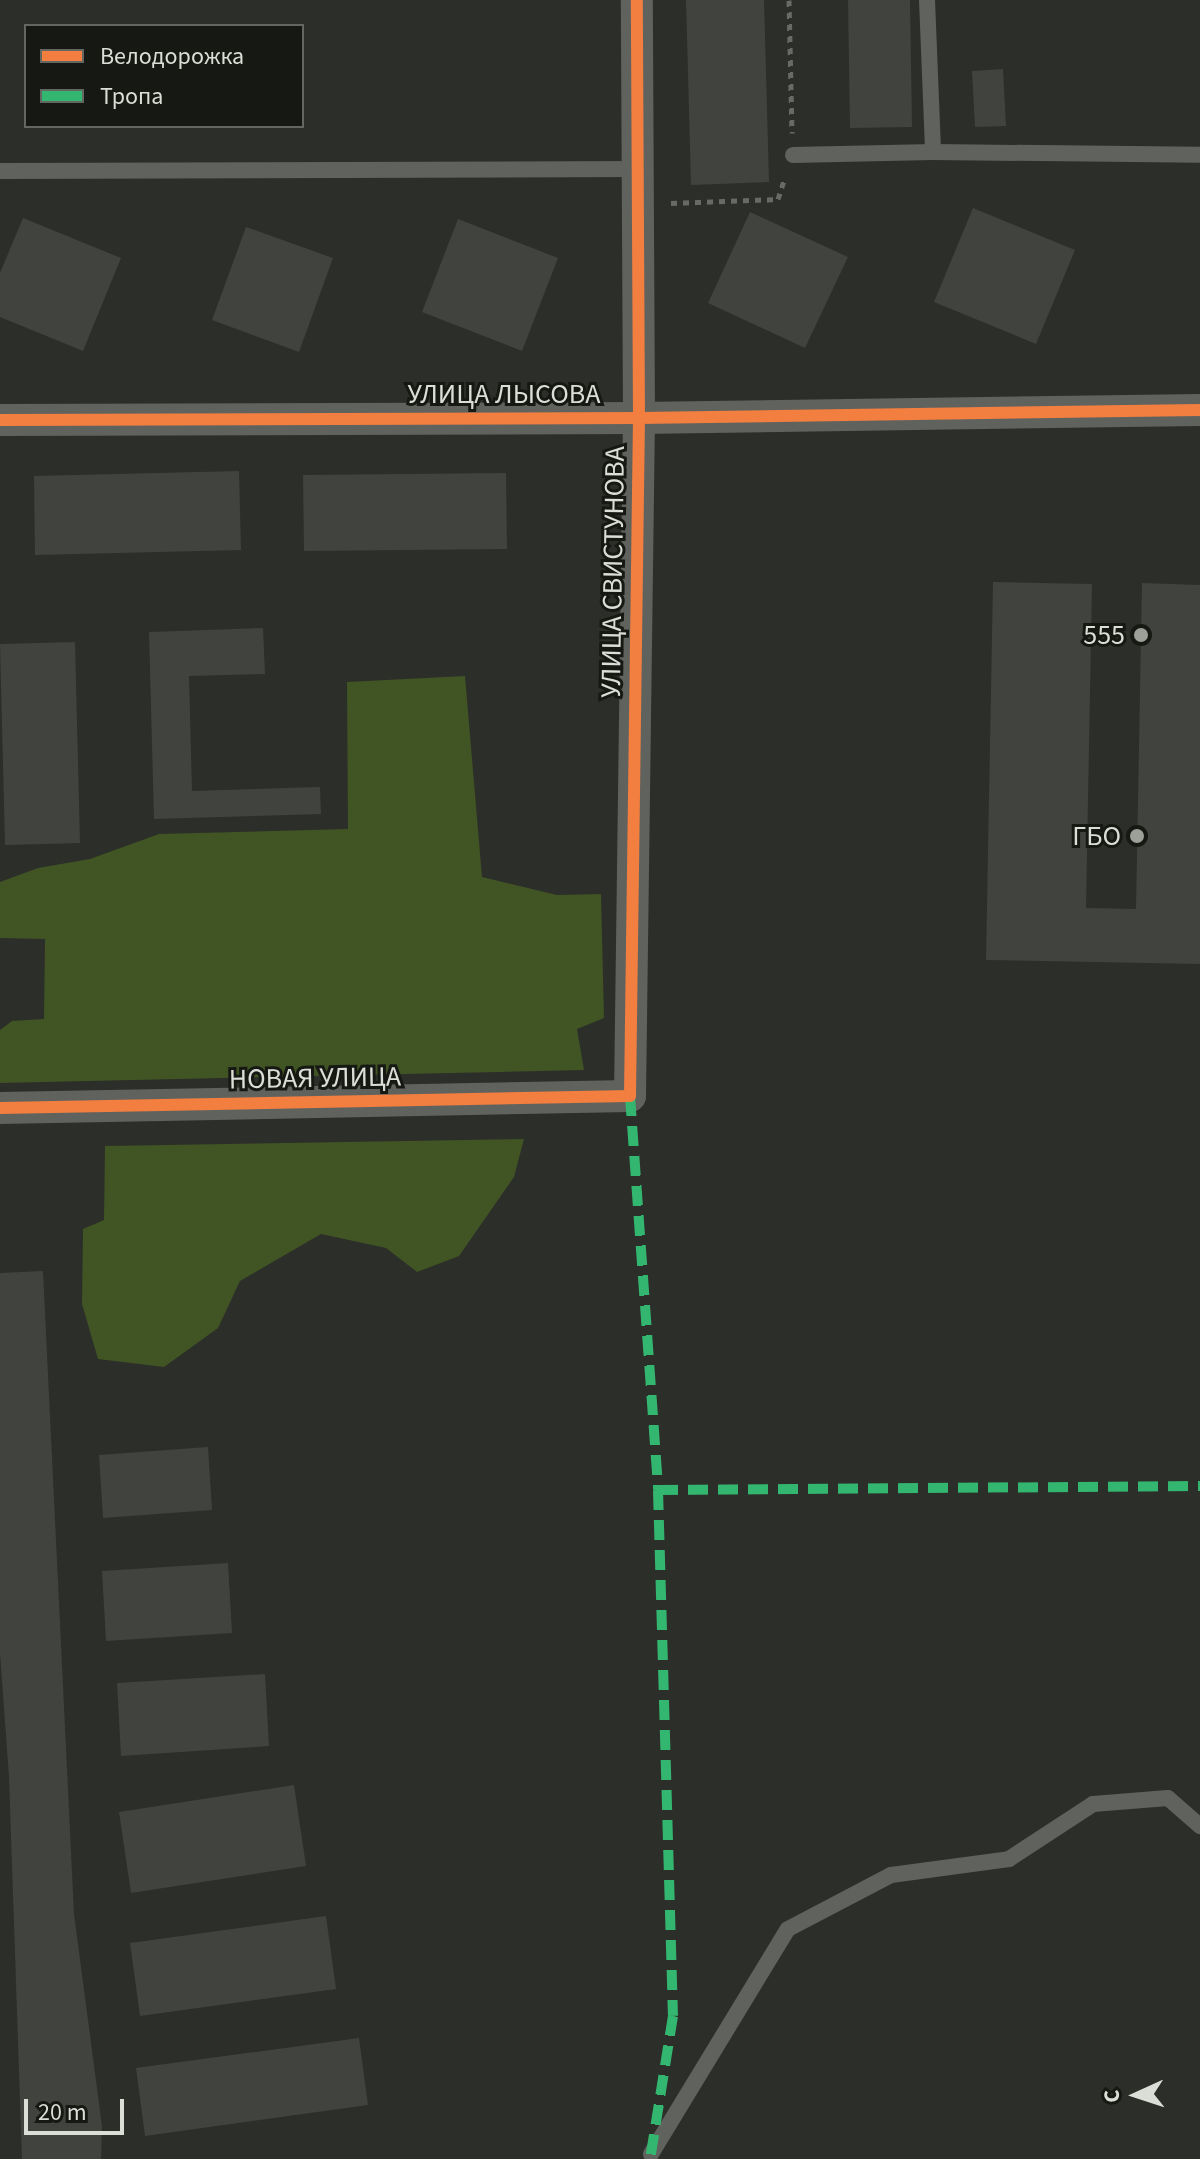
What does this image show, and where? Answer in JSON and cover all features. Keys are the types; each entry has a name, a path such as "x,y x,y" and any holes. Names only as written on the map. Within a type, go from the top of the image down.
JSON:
{"street":[{"name":"УЛИЦА СВИСТУНОВА","path":"630,1096 639,418 637,0"},
{"name":"УЛИЦА ЛЫСОВА","path":"0,420 639,418 1200,410"},
{"name":"НОВАЯ УЛИЦА","path":"0,1108 630,1096"}],"lane":[{"path":"927,0 933,152"},
{"path":"793,155 933,152 1200,155"},
{"path":"0,171 637,169"},
{"path":"651,2154 788,1929 891,1875 1009,1859 1093,1804 1168,1798 1200,1826"}],"path":[{"path":"638,204 778,199 793,155 789,0"}],"green space":[{"path":"465,676 482,877 557,895 601,894 604,1018 577,1029 584,1070 0,1083 0,1030 12,1021 44,1019 45,939 0,938 0,882 38,868 90,859 159,834 348,829 347,682"},
{"path":"524,1139 514,1177 459,1256 417,1272 386,1248 321,1234 240,1281 218,1328 164,1367 98,1359 82,1304 83,1229 104,1220 105,1146"}],"building":[{"path":"686,0 764,0 769,182 691,185"},
{"path":"848,0 910,0 912,127 850,128"},
{"path":"1003,69 1006,126 975,127 972,71"},
{"path":"973,208 1075,250 1036,344 934,302"},
{"path":"750,212 848,257 805,348 708,303"},
{"path":"23,218 121,258 83,351 0,317 0,273"},
{"path":"458,219 558,258 522,351 422,312"},
{"path":"246,227 333,258 299,352 212,320"},
{"path":"239,471 241,550 35,555 34,476"},
{"path":"506,473 507,549 304,551 303,475"},
{"path":"993,582 1092,584 1086,908 1136,909 1142,583 1200,585 1200,964 986,960"},
{"path":"263,628 265,674 189,676 192,791 320,787 321,814 154,819 149,632"},
{"path":"75,642 80,843 5,845 0,644"},
{"path":"43,1271 74,1914 102,2126 101,2159 22,2159 9,1777 0,1653 0,1273"},
{"path":"208,1447 212,1510 103,1518 99,1455"},
{"path":"228,1563 232,1633 106,1641 102,1571"},
{"path":"265,1674 269,1746 121,1756 117,1683"},
{"path":"294,1785 306,1866 131,1893 119,1812"},
{"path":"326,1916 336,1989 140,2016 130,1943"},
{"path":"359,2038 368,2105 145,2136 136,2068"}],"marked path":[{"path":"630,1096 658,1490 673,2016 650,2159"},
{"path":"658,1490 1200,1486"}],"cycle path":[{"path":"0,1108 630,1096 639,418 637,0"},
{"path":"0,420 639,418 1200,410"}],"place":[{"name":"555","path":"1141,635"},
{"name":"ГБО","path":"1137,836"}]}
